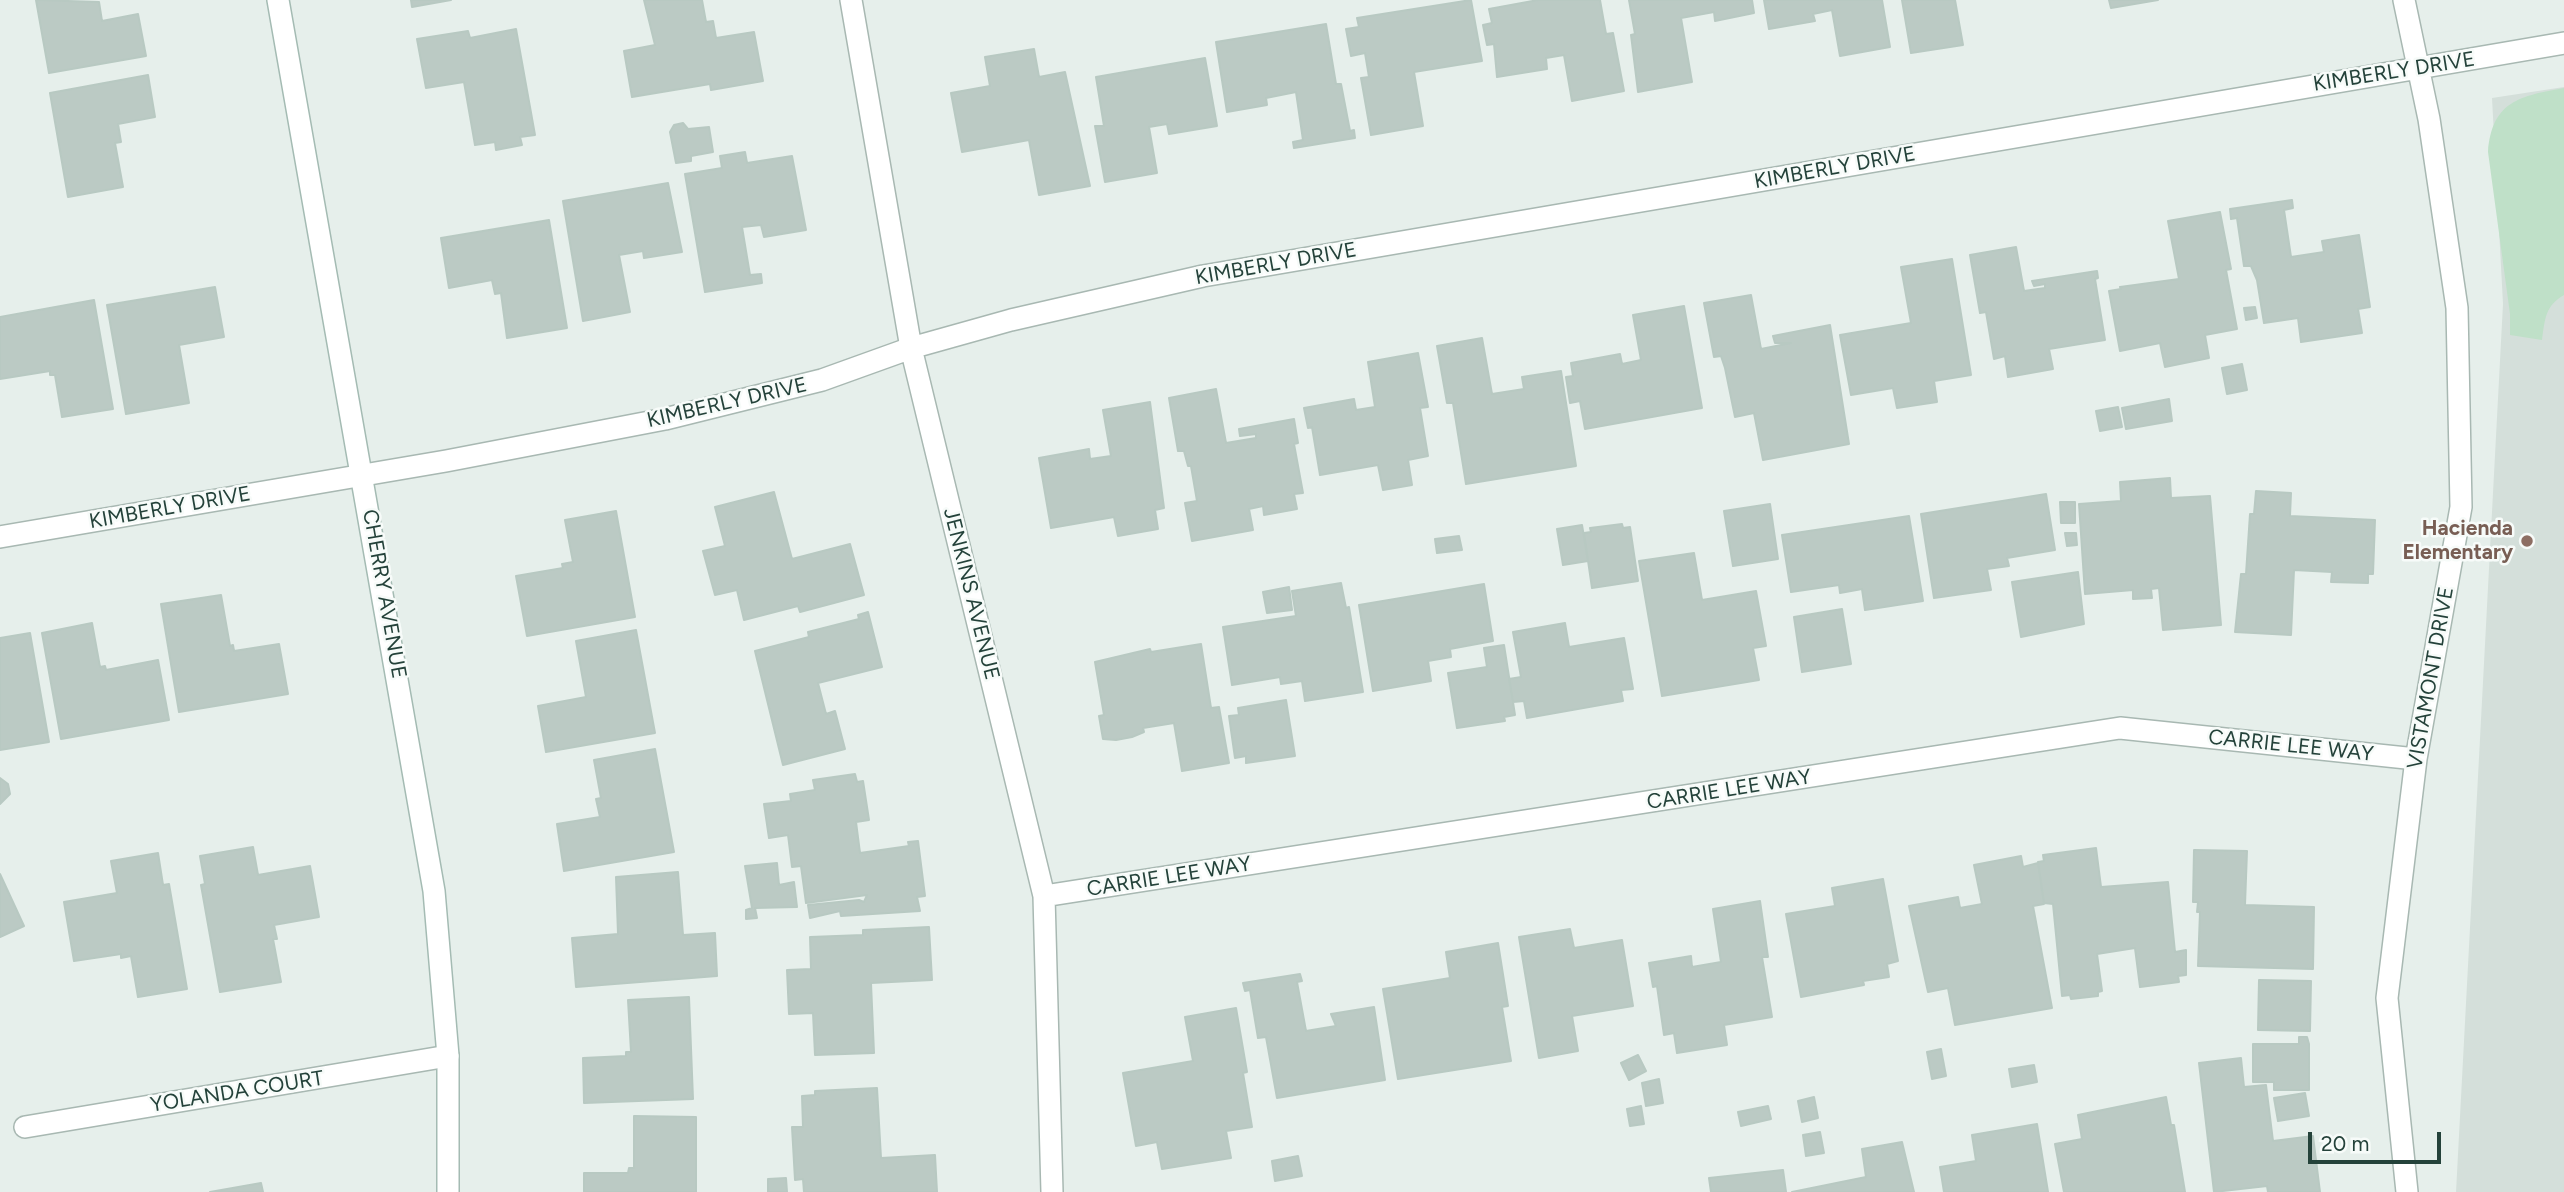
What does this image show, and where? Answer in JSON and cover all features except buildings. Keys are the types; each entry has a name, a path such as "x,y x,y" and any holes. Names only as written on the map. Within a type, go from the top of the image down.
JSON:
{"street":[{"name":"CHERRY AVENUE","path":"278,0 434,891 448,1056 448,1192"},
{"name":"JENKINS AVENUE","path":"851,0 911,348 1044,896 1052,1192"},
{"name":"VISTAMONT DRIVE","path":"2404,0 2420,68 2458,308 2460,507 2416,758 2387,998 2406,1192"},
{"name":"KIMBERLY DRIVE","path":"0,537 363,475 665,419 822,380 911,348 1011,320 1203,276 2564,43"},
{"name":"CARRIE LEE WAY","path":"1044,896 2120,728 2416,758"},
{"name":"YOLANDA COURT","path":"25,1127 448,1056"}],"shaded area":[{"name":"Hacienda Elementary","path":"2564,87 2564,1192 2456,1192 2503,304 2492,98"}],"green space":[{"path":"2564,88 2564,295 2549,309 2542,340 2510,335 2510,314 2488,152 2495,122 2502,111 2522,98"}],"place":[{"name":"Hacienda Elementary","path":"2527,541"}]}
